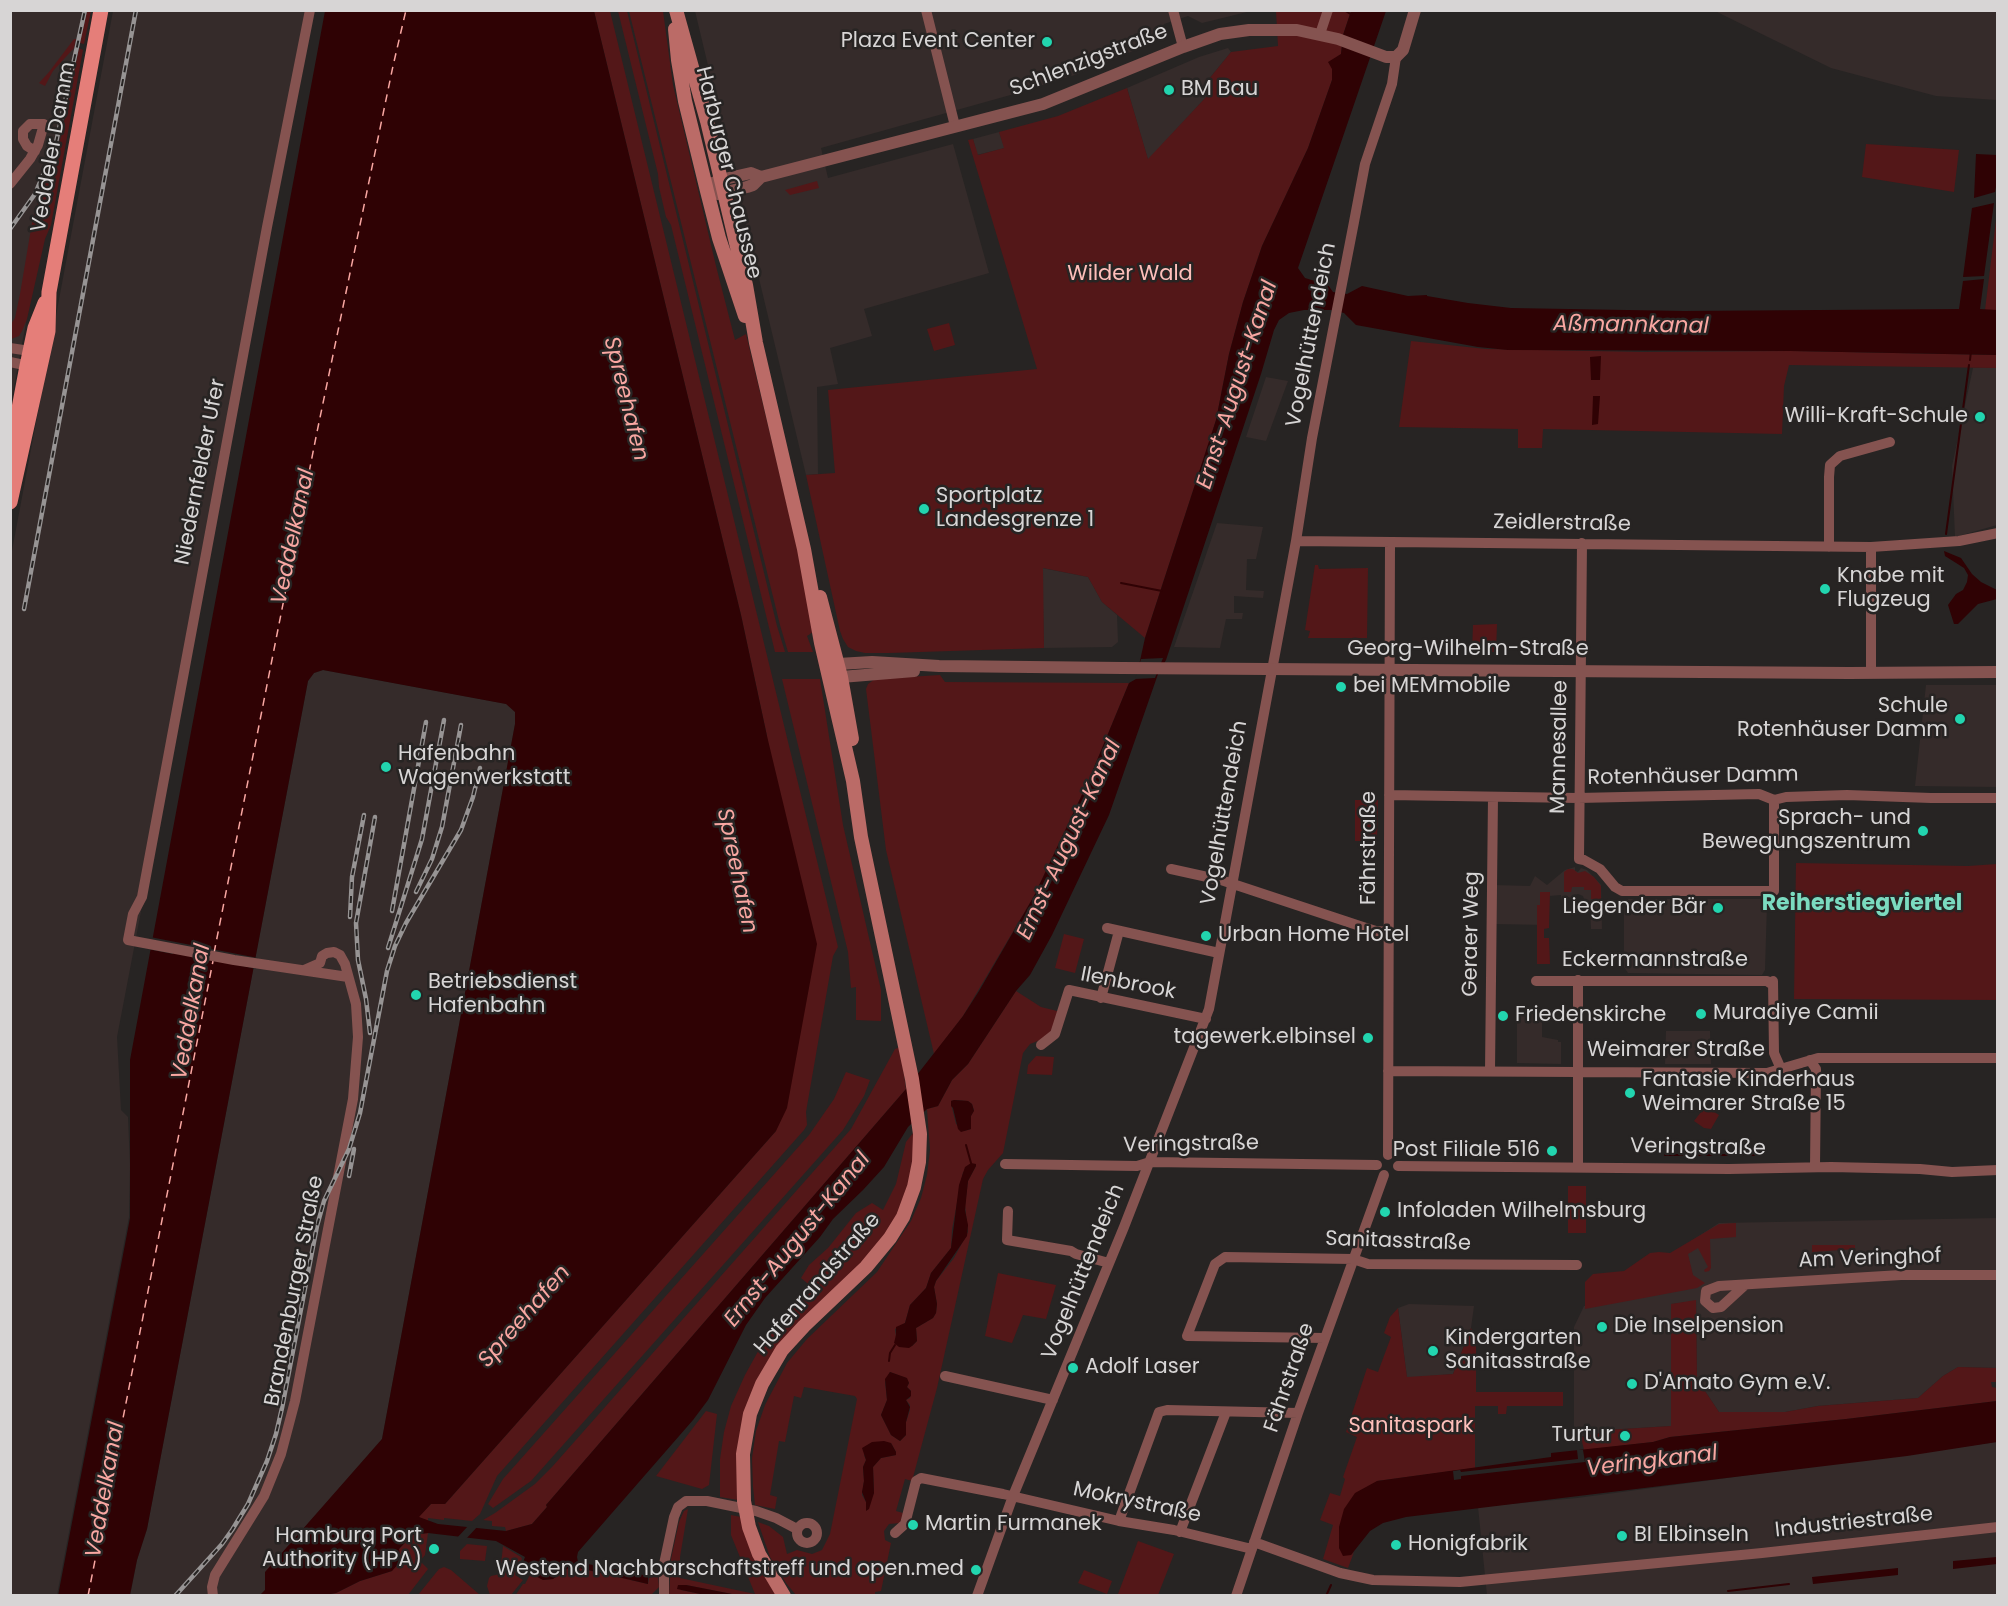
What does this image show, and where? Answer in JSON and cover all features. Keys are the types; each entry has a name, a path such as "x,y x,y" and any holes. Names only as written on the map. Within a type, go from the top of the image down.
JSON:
{"main road":[{"name":"Veddeler Damm","path":"10,502 13,483 11,451 32,362 35,328 49,292 101,10"},
{"name":"Harburger Chaussee","path":"675,10 688,52 746,285 756,343 804,549 826,615 835,670 845,693"},
{"name":"Harburger Chaussee","path":"675,10 678,60 685,101 729,273 756,343"},
{"name":"Hafenrandstraße","path":"783,1596 766,1568 749,1527 743,1495 742,1467 750,1414 762,1384 789,1342 866,1267 890,1238 903,1217 914,1187 920,1150 919,1125 912,1079 868,871 835,670"},
{"name":"Hafenrandstraße","path":"845,693 853,749 853,781"}],"street":[{"name":"Niedernfelder Ufer","path":"128,940 133,914 142,897 262,251 310,10"},
{"path":"926,10 956,126"},
{"path":"1173,10 1183,46"},
{"path":"1320,34 1328,10"},
{"name":"Vogelhüttendeich","path":"977,1596 1013,1496 1150,1162 1211,1001 1296,541 1312,438 1365,164 1392,84 1396,57 1403,50 1415,10"},
{"name":"Schlenzigstraße","path":"707,191 712,194 722,186 753,185 761,177 1043,104 1183,46 1220,34 1281,29 1320,34 1390,58 1396,57"},
{"path":"10,184 35,151"},
{"path":"10,348 32,362"},
{"path":"10,362 32,362"},
{"path":"1829,547 1830,465 1840,456 1890,442"},
{"name":"Zeidlerstraße","path":"1296,541 1871,547 1959,540 1998,533"},
{"name":"Fährstraße","path":"1388,1155 1390,542"},
{"name":"Mannesallee","path":"1582,543 1579,859 1600,869 1615,887 1622,891 1774,891 1774,801"},
{"path":"1871,547 1871,673"},
{"name":"Georg-Wilhelm-Straße","path":"835,670 917,670 939,666 1998,672"},
{"name":"Rotenhäuser Damm","path":"1389,795 1578,798 1759,794 1774,801 1786,796 1847,795 1998,798"},
{"name":"Geraer Weg","path":"1490,1071 1493,797"},
{"path":"1171,869 1221,880 1376,931 1389,932"},
{"path":"1107,928 1219,953"},
{"path":"1101,998 1119,931"},
{"name":"Brandenburger Straße","path":"128,940 304,970 323,968 322,957 334,952 340,955 345,964 356,1004 358,1037 353,1099 295,1401 281,1454 264,1496 217,1571 212,1582 213,1596"},
{"path":"323,968 348,977"},
{"path":"1578,980 1578,1167"},
{"name":"Eckermannstraße","path":"1536,981 1767,981 1773,983 1774,1053 1781,1069"},
{"name":"Ilenbrook","path":"1041,1045 1055,1034 1069,990 1206,1019"},
{"name":"Weimarer Straße","path":"1388,1071 1767,1073 1818,1058 1998,1058"},
{"path":"1810,1060 1816,1069 1815,1167"},
{"path":"1388,1155 1395,1158 1398,1166 1393,1174 1384,1175 1379,1171 1377,1165 1380,1158 1388,1155"},
{"name":"Veringstraße","path":"1005,1164 1137,1166 1150,1162 1377,1165"},
{"name":"Veringstraße","path":"1398,1166 1750,1169 1815,1167 1920,1169 1952,1172 1998,1170"},
{"name":"Fährstraße","path":"1236,1596 1384,1175"},
{"path":"1008,1211 1007,1240 1071,1251 1109,1263"},
{"name":"Sanitasstraße","path":"1325,1338 1187,1336 1215,1264 1225,1257 1353,1259 1368,1264 1577,1265"},
{"name":"Am Veringhof","path":"1745,1285 1901,1275 1998,1275"},
{"path":"945,1376 1053,1400"},
{"path":"1119,1521 1159,1412 1167,1410 1299,1413"},
{"path":"1180,1532 1226,1412"},
{"name":"Mokrystraße","path":"895,1533 905,1524 916,1481 921,1478 1013,1496 1119,1521 1253,1546"},
{"path":"664,1596 664,1564 674,1517 678,1506 686,1501 707,1501 756,1511 797,1529"},
{"name":"Industriestraße","path":"1253,1546 1340,1573 1373,1580 1486,1581 1998,1527"}],"shaded area":[{"path":"11,11 84,11 11,403"},
{"path":"113,11 313,11 117,1037 121,1110 128,1117 129,1217 57,1595 11,1596 11,556"},
{"path":"695,11 1311,11 1247,12 1202,23 1188,16 1164,24 1155,42 1075,75 821,148 828,178 953,144 989,273 864,309 872,336 830,348 838,384 817,387 818,474 806,475"},
{"path":"1715,11 1997,11 1997,100 1936,96 1831,68"},
{"path":"1228,48 1231,52 1209,79 1208,95 1148,160 1127,88 1199,57"},
{"path":"999,132 1005,148 977,155 973,139"},
{"name":"Willi-Kraft-Schule","path":"1973,368 1997,368 1997,525 1955,537 1952,466"},
{"path":"1266,377 1288,381 1266,441 1246,437"},
{"path":"1217,523 1263,527 1256,559 1247,559 1246,590 1264,591 1263,598 1234,596 1234,613 1243,613 1242,619 1226,619 1220,648 1174,647"},
{"path":"1042,568 1088,577 1102,602 1117,615 1118,642 1112,647 1044,648"},
{"path":"323,670 507,704 515,712 515,724 382,1439 266,1572 265,1590 260,1595 130,1596 137,1560 147,1529 308,681 314,673"},
{"name":"Schule Rotenhäuser Damm","path":"1926,685 1997,685 1997,787 1915,786"},
{"path":"1575,867 1575,871 1578,872 1581,868 1587,870 1601,885 1602,929 1591,929 1590,905 1586,905 1583,896 1578,894 1574,895 1572,900 1569,897 1565,898 1567,905 1562,904 1561,895 1549,896 1548,925 1493,924 1493,885 1530,886 1535,876 1547,885 1565,870"},
{"path":"1628,899 1762,899 1767,904 1765,970 1762,975 1628,973 1624,967 1624,907"},
{"path":"1517,1014 1542,1014 1542,1037 1561,1042 1561,1064 1517,1063"},
{"path":"1666,1031 1710,1031 1711,1064 1665,1064"},
{"path":"1997,1218 1997,1368 1958,1367 1943,1376 1918,1398 1818,1406 1785,1412 1719,1412 1697,1379 1696,1301 1672,1304 1671,1426 1607,1430 1574,1438 1574,1327 1584,1306 1695,1285 1685,1245 1719,1223"},
{"name":"Kindergarten Sanitasstraße","path":"1409,1304 1474,1306 1471,1328 1453,1374 1407,1378 1398,1308"},
{"path":"1997,1442 1997,1595 1487,1595 1478,1507 1577,1498"}],"green space":[{"path":"87,11 91,11 84,44 80,43"},
{"path":"594,11 610,11 838,947 833,956 806,1112 807,1125 804,1130 497,1476 480,1514 472,1521 428,1518 428,1521 418,1517 431,1504 445,1504 776,1131 767,736 741,615"},
{"path":"618,11 627,11 785,652 775,652 671,225 666,217 658,174"},
{"path":"629,11 663,11 673,85 716,266 735,340 746,334 800,559 813,632 807,636 813,652 788,652 780,625"},
{"name":"Wilder Wald","path":"1276,11 1351,11 1343,35 1341,54 1336,58 1332,69 1332,80 1308,148 1262,246 1243,302 1229,354 1216,420 1145,638 1102,602 1088,577 1043,568 1044,648 865,653 848,647 840,631 806,475 835,473 828,390 1037,369 968,140 973,139 978,155 1004,148 999,132 1058,116 1127,88 1148,159 1208,95 1209,79 1231,52 1278,46"},
{"path":"76,39 74,48 53,71 45,86 39,83 49,72"},
{"path":"79,48 83,50 51,225 45,239 27,319 19,336 11,339 11,324 15,318 20,294 33,217 61,137"},
{"path":"1866,144 1959,150 1954,192 1862,177"},
{"path":"817,181 819,188 790,195 785,190"},
{"path":"1997,212 1997,310 1985,310"},
{"path":"949,323 955,345 934,351 927,329"},
{"path":"1411,341 1486,349 1997,355 1997,368 1789,365 1784,386 1782,434 1543,429 1542,448 1518,448 1518,429 1399,427"},
{"path":"1315,565 1318,565 1319,569 1368,568 1367,638 1308,638 1310,631 1305,630"},
{"path":"1497,624 1496,652 1472,652 1473,625"},
{"path":"940,675 945,682 1129,683 1088,782 1034,896 963,1016 934,1054 886,850 866,689 868,684 875,679"},
{"path":"782,679 820,679 843,825 881,990 881,1021 856,1020 856,987 851,988 848,952"},
{"path":"1355,800 1378,800 1377,841 1355,841"},
{"path":"1796,863 1968,866 1997,864 1997,1000 1794,999"},
{"path":"1573,869 1578,873 1585,871 1594,877 1601,886 1601,899 1591,899 1591,890 1584,890 1584,887 1572,887 1571,892 1564,892 1564,872"},
{"path":"1540,892 1550,892 1549,928 1544,929 1544,938 1549,938 1550,964 1537,964 1537,905 1540,905"},
{"path":"1064,934 1084,939 1075,973 1055,968"},
{"path":"1016,991 1041,1007 1065,1013 1058,1033 1030,1044 1023,1053 1003,1153 983,1179 937,1388 912,1481 905,1479 896,1511 903,1513 900,1523 889,1524 884,1531 885,1540 891,1543 881,1591 875,1592 875,1595 796,1595 770,1557 758,1522 769,1526 783,1537 787,1554 797,1550 812,1554 822,1550 830,1534 857,1399 855,1396 804,1387 801,1398 794,1396 785,1442 779,1441 770,1495 777,1497 775,1509 755,1505 752,1458 756,1431 765,1405 787,1363 807,1339 877,1272 911,1221 921,1198 927,1175 930,1150 927,1109 938,1106 952,1080 968,1064","holes":["951,1101 968,1101 972,1104 974,1110 971,1116 971,1129 964,1131 956,1124","976,1166 968,1181 965,1205 968,1232 954,1258 936,1281 934,1287 936,1313 933,1318 916,1328 917,1341 912,1346 896,1337 895,1329 905,1323 910,1305 926,1288 931,1273 951,1248 952,1229 963,1172","890,1372 906,1378 909,1383 907,1387 911,1391 910,1398 906,1400 910,1405 910,1410 906,1422 906,1435 900,1441 891,1435 881,1415 887,1400 885,1382","891,1443 896,1452 896,1455 881,1458 873,1467 874,1493 866,1509 866,1502 862,1495 863,1467 866,1460 864,1455"]},
{"path":"900,1047 906,1089 546,1505 547,1507 532,1524 506,1531 505,1527 492,1526 492,1521 483,1520 535,1484 552,1467 851,1129 895,1049"},
{"path":"1036,1056 1054,1057 1052,1075 1027,1074 1028,1065"},
{"path":"846,1072 870,1080 864,1096 843,1130 531,1481 493,1508 488,1504 503,1479 809,1135 834,1099"},
{"path":"1708,1108 1719,1115 1711,1129 1704,1128 1694,1121 1701,1112"},
{"path":"913,1133 910,1180 899,1213 881,1242 766,1365 738,1500 720,1497 720,1459 724,1432 731,1406 745,1375 761,1346 779,1322 827,1277 813,1288 801,1278 809,1265 828,1248 856,1213 872,1203 883,1210 896,1184 906,1142"},
{"path":"1568,1186 1586,1186 1586,1233 1568,1233"},
{"path":"1736,1223 1736,1237 1710,1239 1711,1268 1709,1271 1704,1270 1708,1267 1698,1248 1688,1254 1693,1275 1705,1283 1697,1288 1585,1309 1585,1282 1593,1274 1624,1271 1650,1253 1670,1253 1719,1224"},
{"path":"1812,1245 1855,1245 1855,1249 1812,1252"},
{"path":"998,1273 1056,1285 1046,1319 1023,1315 1012,1343 985,1336"},
{"path":"1696,1300 1697,1379 1719,1412 1785,1412 1818,1406 1918,1398 1943,1376 1958,1367 1997,1368 1997,1382 1991,1382 1992,1387 1997,1388 1997,1401 1670,1437 1653,1442 1584,1450 1581,1437 1606,1432 1606,1430 1671,1426 1671,1304"},
{"name":"Sanitaspark","path":"1398,1308 1407,1377 1453,1374 1471,1328 1476,1338 1476,1392 1563,1392 1563,1406 1507,1406 1506,1414 1498,1414 1498,1406 1475,1406 1475,1468 1377,1481 1339,1527 1339,1548 1351,1555 1354,1552 1348,1568 1323,1559 1333,1525 1320,1520 1330,1493 1340,1496 1345,1479 1343,1477 1357,1437 1346,1432 1367,1368 1378,1372 1391,1337 1384,1333 1390,1317"},
{"path":"706,1411 717,1414 709,1485 702,1489 656,1476"},
{"path":"688,1509 680,1557 680,1578 755,1594 731,1535 731,1515 741,1517 759,1567 776,1595 737,1595 686,1585 681,1586 681,1590 705,1595 669,1596 671,1559 679,1522 684,1511"},
{"path":"428,1533 425,1555 420,1561 428,1569 408,1595 320,1596 336,1593 360,1581 392,1571 399,1549 413,1535"},
{"path":"1138,1541 1174,1554 1158,1595 1118,1594"},
{"path":"467,1544 487,1546 485,1561 460,1559 460,1551"},
{"path":"503,1546 521,1557 515,1575 523,1580 511,1595 490,1595 487,1586 489,1578 500,1574"},
{"path":"570,1566 648,1584 649,1578 658,1575 659,1587 651,1595 515,1596 531,1573 543,1580 553,1579"},
{"path":"444,1567 451,1570 480,1595 418,1595 439,1569"},
{"path":"1084,1570 1112,1581 1107,1594 1078,1583"}],"water":[{"path":"325,11 594,11 741,615 767,736 817,944 787,1108 776,1131 445,1504 431,1504 419,1517 438,1524 506,1531 532,1524 906,1089 963,1016 979,991 1034,896 1088,782 1129,683 1136,679 1145,638 1216,420 1229,354 1243,302 1262,246 1308,148 1332,80 1332,69 1328,62 1341,54 1343,35 1351,11 1386,11 1298,268 1305,278 1328,285 1333,292 1347,294 1362,286 1408,296 1427,295 1511,308 1684,311 1959,309 1963,281 1984,279 1980,309 1997,310 1997,355 1791,351 1508,350 1478,347 1356,325 1344,313 1331,310 1304,310 1289,313 1279,320 1166,660 1158,674 1109,815 1052,935 1030,975 1016,991 968,1064 952,1080 938,1106 927,1109 908,1127 884,1167 833,1219 820,1237 765,1298 746,1325 708,1400 578,1552 578,1562 648,1576 648,1584 571,1566 553,1579 543,1580 521,1568 525,1557 496,1541 428,1533 412,1535 399,1549 401,1561 392,1571 360,1581 336,1593 320,1596 260,1595 265,1590 265,1572 382,1439 515,724 515,712 506,704 323,670 314,673 308,681 147,1529 137,1560 130,1595 58,1596 130,1218 130,1060"},
{"path":"1976,154 1997,155 1998,177 1995,192 1974,198"},
{"path":"1994,203 1984,276 1963,277 1972,208"},
{"path":"1601,356 1600,380 1591,380 1590,357"},
{"path":"1593,396 1600,396 1598,424 1592,425"},
{"path":"1944,551 1961,558 1981,582 1997,590 1997,599 1978,604 1958,624 1954,624 1948,605 1956,594 1963,590 1968,575 1964,568 1945,556"},
{"path":"951,1101 968,1101 972,1104 974,1111 971,1116 971,1129 961,1132 958,1129 951,1106"},
{"path":"971,1163 976,1166 968,1181 965,1210 968,1225 967,1236 936,1281 934,1287 937,1304 933,1318 916,1328 917,1341 912,1346 899,1347 894,1343 896,1327 905,1323 910,1305 926,1288 931,1273 951,1248 959,1185 965,1167"},
{"path":"890,1372 907,1378 909,1383 907,1387 911,1391 911,1396 906,1400 910,1407 906,1422 906,1435 900,1441 891,1435 881,1415 887,1400 885,1379"},
{"name":"Veringkanal","path":"1997,1401 1997,1442 1907,1456 1406,1517 1383,1523 1370,1531 1351,1555 1343,1556 1339,1548 1339,1527 1344,1509 1355,1493 1377,1481 1551,1457 1551,1453 1653,1442 1670,1437"},
{"path":"872,1442 891,1443 896,1455 881,1458 873,1467 874,1493 869,1509 866,1511 866,1502 862,1492 863,1467 866,1460 862,1448"},
{"path":"1997,1557 1997,1564 1953,1569 1953,1561"},
{"path":"1898,1568 1898,1575 1813,1584 1812,1577"},
{"path":"678,1585 737,1595 705,1595 677,1589"}],"pier":[{"path":"1163,658 1155,678 1135,679 1141,659"},
{"path":"150,937 258,958 256,969 173,950 173,954 147,949"},
{"path":"1577,1450 1583,1450 1585,1462 1461,1476 1461,1479 1454,1480 1453,1471 1578,1459"},
{"path":"469,1525 478,1526 465,1540 456,1539"}],"waterway":[{"path":"1344,10 1352,15"},
{"path":"1970,360 1971,351"},
{"path":"1946,534 1969,365"},
{"path":"1121,583 1162,591"},
{"path":"966,1145 971,1163"},
{"path":"1665,1155 1758,1155"},
{"path":"889,1361 890,1353 895,1345"},
{"path":"1728,1591 1789,1584"},
{"path":"1326,1596 1331,1585"}],"ferry route":[{"path":"214,953 317,432 406,10"},
{"path":"88,1596 213,961"}],"railway":[{"path":"10,229 35,194 55,147 85,10"},
{"path":"24,609 136,10"},
{"path":"388,948 422,839 444,720"},
{"path":"392,911 426,722"},
{"path":"416,892 432,859 442,827 461,725"},
{"path":"175,1596 232,1530 248,1504 267,1461 282,1408 317,1226 324,1201 349,1149 360,1113 387,971 406,923 461,830 473,797 480,768"},
{"path":"350,917 352,877 364,815"},
{"path":"370,1033 358,960 356,923 375,817"},
{"path":"349,1176 354,1149"}],"place":[{"name":"Plaza Event Center","path":"1047,42"},
{"name":"BM Bau","path":"1169,90"},
{"name":"Willi-Kraft-Schule","path":"1980,417"},
{"name":"Sportplatz Landesgrenze 1","path":"924,509"},
{"name":"Knabe mit Flugzeug","path":"1825,589"},
{"name":"bei MEMmobile","path":"1341,687"},
{"name":"Schule Rotenhäuser Damm","path":"1960,719"},
{"name":"Hafenbahn Wagenwerkstatt","path":"386,767"},
{"name":"Sprach- und Bewegungszentrum","path":"1923,831"},
{"name":"Liegender Bär","path":"1718,908"},
{"name":"Urban Home Hotel","path":"1206,936"},
{"name":"Betriebsdienst Hafenbahn","path":"416,995"},
{"name":"Muradiye Camii","path":"1701,1014"},
{"name":"Friedenskirche","path":"1503,1016"},
{"name":"tagewerk.elbinsel","path":"1368,1038"},
{"name":"Fantasie Kinderhaus Weimarer Straße 15","path":"1630,1093"},
{"name":"Post Filiale 516","path":"1552,1151"},
{"name":"Infoladen Wilhelmsburg","path":"1385,1212"},
{"name":"Die Inselpension","path":"1602,1327"},
{"name":"Kindergarten Sanitasstraße","path":"1433,1351"},
{"name":"Adolf Laser","path":"1073,1368"},
{"name":"D'Amato Gym e.V.","path":"1632,1384"},
{"name":"Turtur","path":"1625,1436"},
{"name":"Martin Furmanek","path":"913,1525"},
{"name":"BI Elbinseln","path":"1622,1536"},
{"name":"Honigfabrik","path":"1396,1545"},
{"name":"Hamburg Port Authority (HPA)","path":"434,1549"},
{"name":"Westend Nachbarschaftstreff und open.med","path":"976,1570"}],"district":[{"name":"Reiherstiegviertel","path":"1862,904"}],"water label":[{"name":"Aßmannkanal","path":"1631,326"},
{"name":"Ernst-August-Kanal","path":"1238,385"},
{"name":"Spreehafen","path":"625,399"},
{"name":"Veddelkanal","path":"294,537"},
{"name":"Ernst-August-Kanal","path":"1070,840"},
{"name":"Spreehafen","path":"736,871"},
{"name":"Veddelkanal","path":"192,1012"},
{"name":"Ernst-August-Kanal","path":"798,1240"},
{"name":"Spreehafen","path":"525,1317"},
{"name":"Veddelkanal","path":"106,1490"}]}
